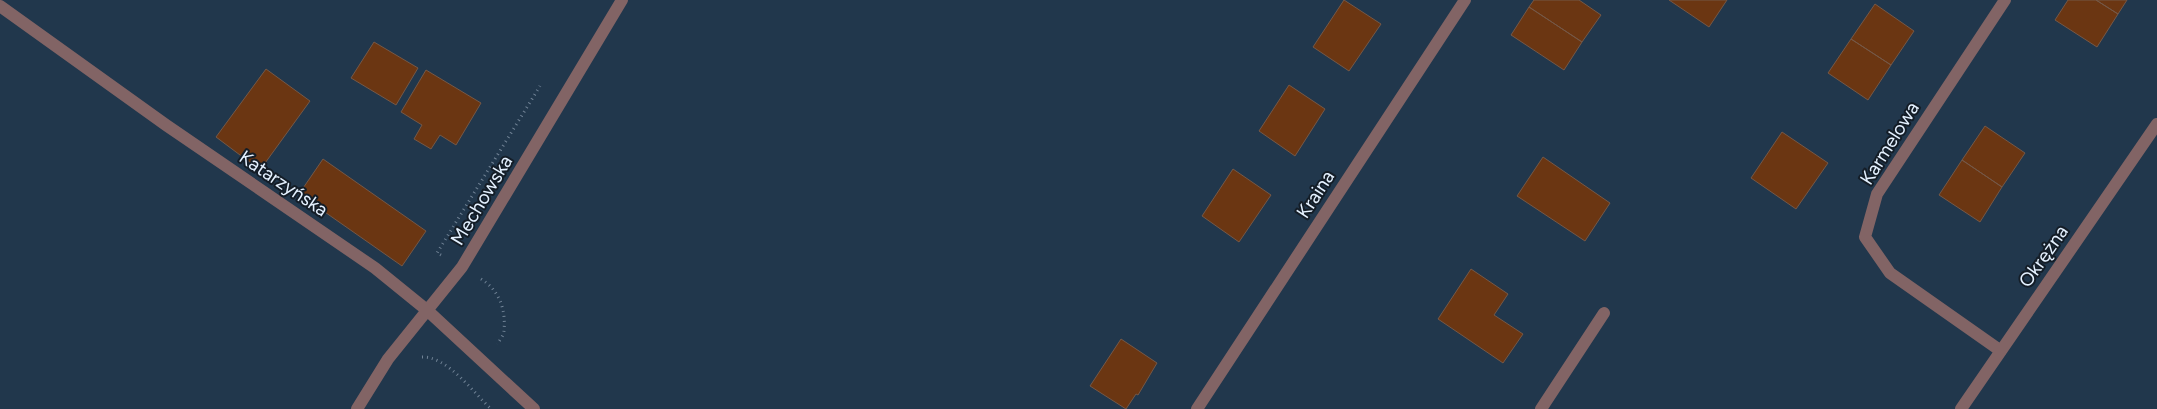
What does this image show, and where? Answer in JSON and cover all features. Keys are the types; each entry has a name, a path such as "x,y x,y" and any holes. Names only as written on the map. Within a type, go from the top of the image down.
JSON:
{"street":[{"name":"Mechowska","path":"357,409 388,359 462,267 622,0"},
{"name":"Kraina","path":"1197,409 1465,0"},
{"name":"Karmelowa","path":"2001,351 1890,273 1865,237 1877,194 2005,0"},
{"name":"Katarzyńska","path":"0,6 166,125 375,268 428,311 534,409"},
{"name":"Okrężna","path":"1961,409 2157,124"},
{"path":"1542,409 1604,312"}],"path":[{"path":"465,383 491,409"}],"building":[{"path":"1344,0 1381,24 1349,71 1313,47"},
{"path":"1534,0 1579,0 1601,15 1582,42 1529,7"},
{"path":"1669,0 1727,0 1709,27"},
{"path":"2068,0 2096,0 2118,14 2097,47 2055,20"},
{"path":"2096,0 2127,0 2118,14"},
{"path":"1875,4 1914,31 1891,65 1851,39"},
{"path":"1529,7 1582,42 1564,70 1511,35"},
{"path":"1851,39 1891,65 1868,100 1828,73"},
{"path":"374,42 418,68 396,105 351,78"},
{"path":"266,69 310,101 260,170 216,137"},
{"path":"426,70 481,103 456,145 440,135 431,149 414,139 422,125 401,112"},
{"path":"1289,85 1325,109 1295,156 1259,131"},
{"path":"1985,126 2025,153 2002,187 1962,160"},
{"path":"1782,132 1828,163 1796,209 1751,178"},
{"path":"1543,157 1610,203 1585,241 1517,196"},
{"path":"323,159 426,231 402,266 299,194"},
{"path":"1962,160 2002,187 1980,222 1939,195"},
{"path":"1233,169 1271,195 1239,242 1202,216"},
{"path":"1471,269 1508,294 1494,315 1523,334 1503,363 1438,319"},
{"path":"1121,339 1157,363 1138,395 1136,394 1126,409 1090,386"}]}
